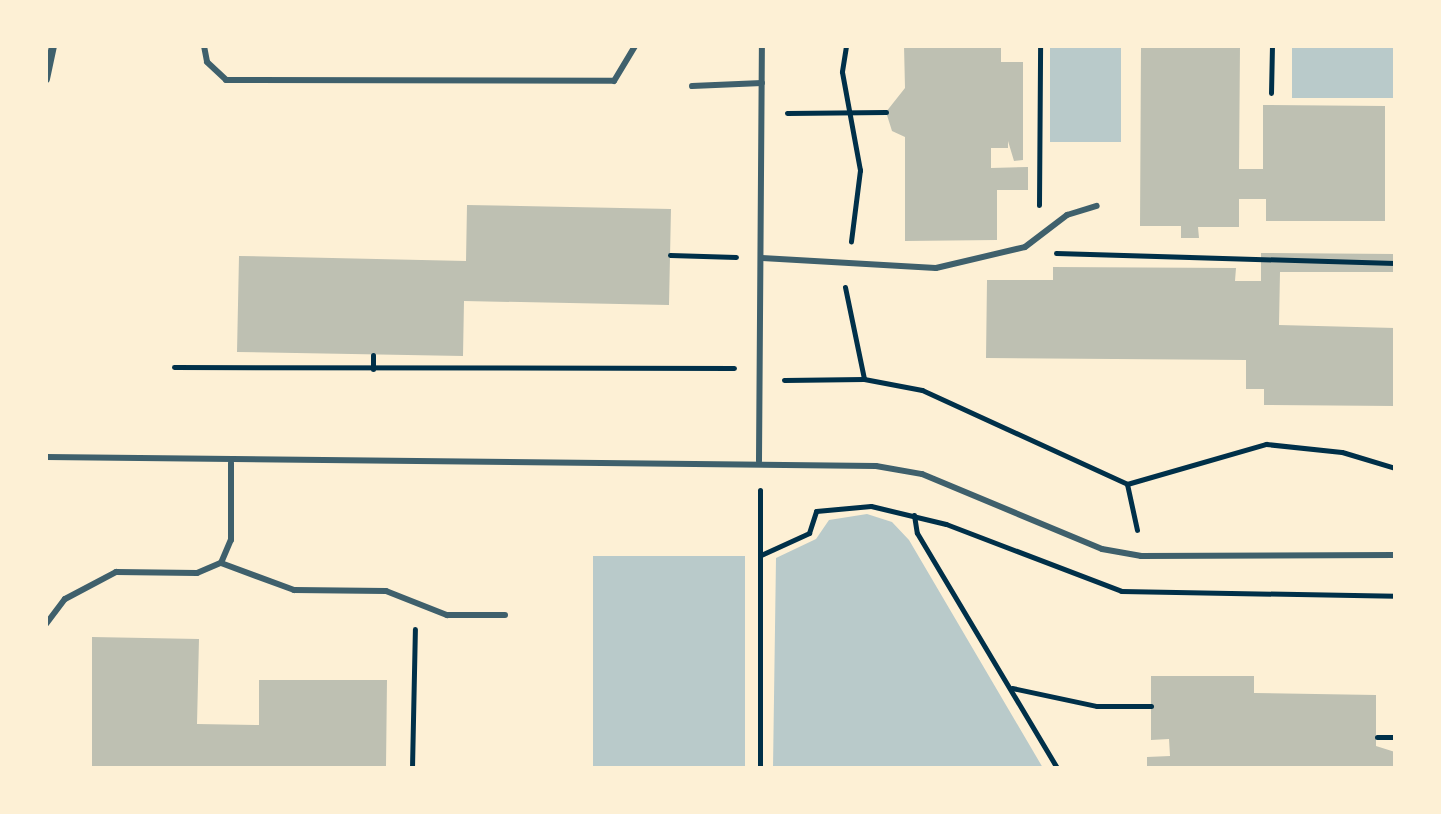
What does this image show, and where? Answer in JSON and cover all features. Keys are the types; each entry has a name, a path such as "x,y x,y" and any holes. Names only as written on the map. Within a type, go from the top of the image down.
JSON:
{"street":[{"path":"46,79 53,46"}],"lane":[{"path":"204,46 207,62 226,80 583,81 614,81 635,46"},
{"path":"759,461 762,46"},
{"path":"692,86 762,83"},
{"path":"761,258 936,268 1025,247 1067,215 1097,206"},
{"path":"46,457 231,463 759,461 922,474 1102,549 1141,556 1395,555"},
{"path":"221,563 231,540 231,463"},
{"path":"46,624 65,599 116,572 197,573 221,563 294,590 386,591 447,615 505,615"}],"path":[{"path":"846,46 842,72 854,112 859,197 847,265 846,297 864,379"},
{"path":"1039,171 1040,46"},
{"path":"1271,93 1272,46"},
{"path":"762,113 886,112"},
{"path":"1025,247 1066,255 1395,263"},
{"path":"670,255 761,258"},
{"path":"373,355 373,369"},
{"path":"174,367 734,368"},
{"path":"783,380 864,379 953,400 1044,452 1127,484 1266,444 1342,452 1395,468"},
{"path":"759,461 760,768"},
{"path":"1127,484 1141,556"},
{"path":"913,514 917,533 1057,768"},
{"path":"412,768 415,602"},
{"path":"1011,688 1097,706 1151,706"},
{"path":"1377,737 1395,737"}],"shaded area":[{"path":"1050,46 1121,46 1121,142 1050,142"},
{"path":"1292,46 1395,46 1395,98 1292,98"},
{"path":"867,514 892,522 909,540 1043,768 773,768 776,558 816,539 829,520"},
{"path":"593,556 745,556 745,768 593,768"}],"building":[{"path":"904,46 1001,46 1001,62 1023,62 1023,160 1014,161 1008,141 1008,148 991,148 991,168 1028,167 1028,190 997,190 997,240 905,241 905,137 892,131 886,112 905,88"},
{"path":"1141,46 1240,46 1239,169 1263,169 1263,105 1385,106 1385,221 1266,221 1266,199 1239,199 1239,227 1198,227 1199,238 1181,238 1181,226 1140,226"},
{"path":"467,205 671,209 669,305 464,301 463,356 237,352 239,256 466,261"},
{"path":"1261,253 1395,254 1395,272 1280,272 1279,325 1395,328 1395,406 1264,405 1264,389 1246,389 1246,360 986,358 987,280 1053,280 1053,267 1236,268 1235,281 1261,281"},
{"path":"92,637 199,639 197,724 259,725 259,680 387,680 386,768 92,768"},
{"path":"1151,676 1254,676 1254,693 1376,695 1376,746 1395,752 1395,768 1147,768 1147,757 1170,756 1169,739 1151,740"}]}
